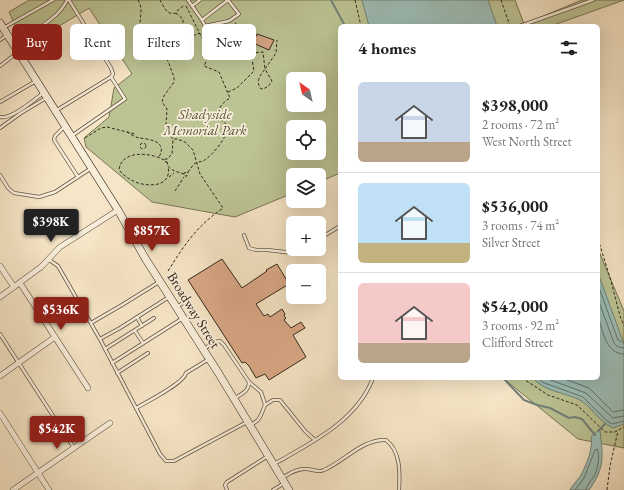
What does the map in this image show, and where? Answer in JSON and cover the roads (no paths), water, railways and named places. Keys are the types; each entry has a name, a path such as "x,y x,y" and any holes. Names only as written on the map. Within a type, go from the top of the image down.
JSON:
{"main road":[{"name":"Broadway Street","path":"1,24 12,41"},
{"name":"Broadway Street","path":"23,60 64,127 118,210 160,281 290,490"}],"street":[{"path":"0,298 41,267 60,247 118,210"},
{"path":"0,266 14,287"},
{"path":"20,283 88,388"},
{"path":"0,376 55,337"},
{"path":"0,413 49,490"},
{"path":"13,490 110,423"}],"lane":[{"path":"1,24 53,0"},
{"path":"44,24 65,6 68,0"},
{"path":"68,0 113,71 112,77 125,99 70,136"},
{"path":"188,0 205,26 229,21 239,14 228,0 202,20"},
{"path":"192,6 200,0"},
{"path":"526,24 593,0"},
{"path":"0,40 8,35"},
{"path":"0,66 12,57"},
{"path":"55,111 112,77"},
{"path":"0,102 36,80"},
{"path":"0,117 7,117 16,113 45,95"},
{"path":"0,128 45,95"},
{"path":"64,127 55,136 54,140 78,177"},
{"path":"0,175 8,188 14,193 39,197 55,192 91,168"},
{"path":"326,235 338,227"},
{"path":"244,235 249,248 256,251 267,250 286,252"},
{"path":"48,258 58,266 91,322 160,454 166,461 174,461 249,423 258,420 265,405 273,400 280,400 304,432 315,440"},
{"path":"91,322 122,305 160,281"},
{"path":"100,339 170,297"},
{"path":"176,307 186,301"},
{"path":"137,317 142,326"},
{"path":"105,349 154,318"},
{"path":"112,363 183,318"},
{"path":"135,331 143,343"},
{"path":"0,334 74,448"},
{"path":"203,350 214,342 220,341 249,382 261,392 265,405"},
{"path":"117,373 148,353"},
{"path":"136,408 178,383 185,377 186,373 209,359"},
{"path":"274,464 315,440 341,422 361,399 371,380"},
{"path":"234,399 246,392 249,387 249,382"},
{"path":"273,490 284,480 299,470 306,469 322,471 358,449 374,442 386,440 390,443 394,450 398,463 399,490"},
{"path":"227,490 225,485 227,482 269,456"}],"water":[{"path":"362,0 488,0 496,24 368,24"},
{"path":"600,278 624,344 624,424 613,428 603,422 580,400 549,389 535,380 600,380"},
{"path":"600,430 602,462 598,475 589,490 570,490 586,465 590,450 591,437"}],"waterway":[{"path":"331,0 344,24"},
{"path":"505,380 524,400 550,408 569,418 575,417 582,419 595,435"},
{"path":"598,431 605,424"}],"park label":[{"name":"Shadyside Memorial Park","path":"205,122"}]}
